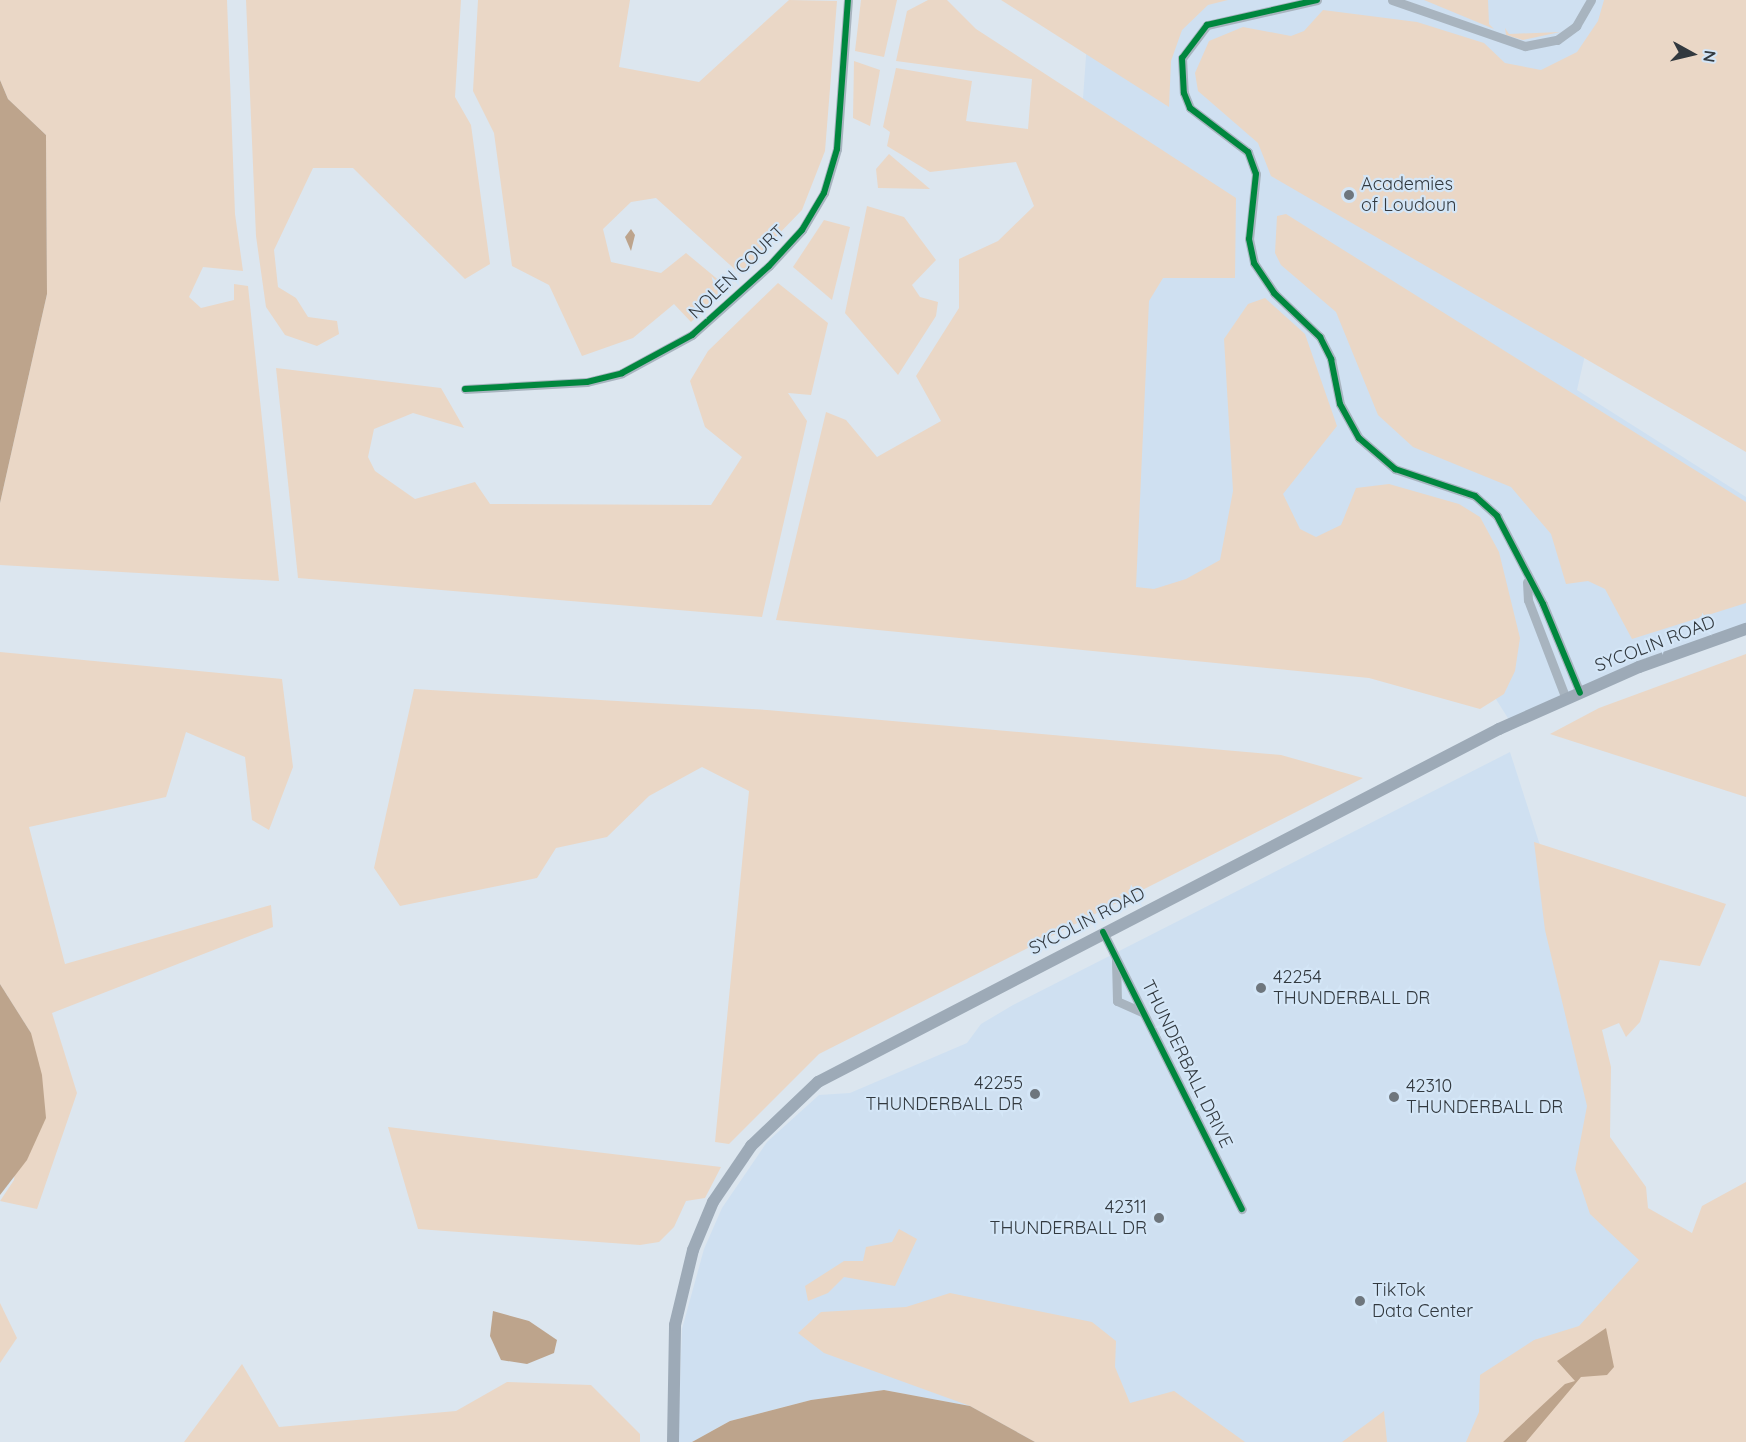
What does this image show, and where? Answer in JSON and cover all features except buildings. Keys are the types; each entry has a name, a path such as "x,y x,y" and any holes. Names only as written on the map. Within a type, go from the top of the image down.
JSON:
{"main road":[{"name":"SYCOLIN ROAD","path":"673,1442 675,1325 685,1275 713,1202 762,1132 840,1067 1566,699 1746,629"}],"street":[{"name":"NOLEN COURT","path":"465,389 587,382 622,373 692,335 769,266 802,230 824,193 837,149 848,0"},
{"path":"1317,0 1207,25 1182,58 1184,93 1190,108 1248,153 1256,174 1249,240 1254,264 1274,293 1320,337 1331,359 1340,404 1361,441 1395,470 1467,493 1487,506 1509,534 1527,582 1546,610 1580,693"},
{"path":"1392,0 1525,46 1557,40 1576,26 1591,0"},
{"path":"1527,582 1528,600 1566,699"},
{"name":"THUNDERBALL DRIVE","path":"1103,932 1116,960 1137,991 1142,1012 1242,1209"},
{"name":"THUNDERBALL DRIVE","path":"1116,960 1117,1001 1142,1012"}],"shaded area":[{"path":"0,0 227,0 235,214 243,271 203,267 189,297 201,308 234,300 234,284 248,286 279,581 0,565 0,503 47,294 46,135 8,99 0,80"},
{"path":"246,0 461,0 455,97 471,125 490,264 465,279 353,168 313,168 274,250 278,287 296,298 308,317 337,321 339,334 317,346 285,335 266,307 256,236"},
{"path":"478,0 630,0 619,67 699,82 789,0 837,1 825,151 802,210 740,274 656,198 631,202 603,229 611,262 661,273 686,253 727,287 691,322 674,304 633,338 582,356 549,285 512,266 494,133 473,91"},
{"path":"861,0 897,0 884,57 855,51"},
{"path":"928,0 947,0 976,29 1236,198 1235,278 1163,278 1149,301 1136,587 1154,589 1186,579 1220,560 1233,491 1224,339 1248,304 1265,298 1305,334 1337,426 1283,494 1300,529 1316,537 1341,525 1356,488 1389,484 1459,504 1480,517 1499,552 1520,638 1515,671 1504,694 1480,709 1369,678 776,620 826,412 846,420 877,457 941,421 916,376 959,308 959,259 998,241 1034,206 1016,162 930,172 887,146 890,132 883,127 896,68 972,81 966,121 1028,129 1032,79 896,61 907,11"},
{"path":"1001,0 1228,0 1208,5 1182,30 1171,61 1169,107"},
{"name":"Academies of Loudoun","path":"1090,0 1666,0 1577,390 1746,497 1746,629 1511,723 1388,528 1044,645"},
{"path":"1424,0 1488,0 1489,24 1494,29"},
{"path":"1604,0 1746,0 1746,452 1271,176 1258,143 1198,91 1195,73 1209,41 1243,27 1291,36 1304,31 1323,10 1417,22 1484,43 1505,63 1541,70 1577,52 1598,21"},
{"path":"1505,28 1509,34 1560,32 1523,40 1506,35"},
{"path":"854,61 880,70 870,126 853,118"},
{"path":"0,80 8,99 46,135 47,294 0,503"},
{"path":"889,154 930,189 878,188 876,169"},
{"path":"867,206 904,217 936,260 912,285 920,297 938,302 936,316 898,375 845,313"},
{"path":"1286,214 1746,502 1746,603 1632,639 1605,589 1588,581 1566,584 1551,534 1511,487 1413,447 1378,415 1336,312 1281,265 1275,253 1277,216"},
{"path":"824,220 850,227 832,300 793,267"},
{"path":"631,229 635,235 631,251 625,237"},
{"path":"778,283 828,323 811,395 788,393 807,421 762,617 298,578 276,368 441,388 464,428 413,413 374,429 368,457 375,471 415,499 475,482 490,504 711,505 742,457 705,427 690,381 708,351"},
{"path":"0,652 282,679 293,767 269,830 252,820 245,757 186,732 166,797 29,827 65,964 271,905 273,927 52,1013 77,1093 37,1209 0,1201 14,1180 31,1033 0,984"},
{"path":"1746,654 1746,797 1550,734 1599,708"},
{"path":"414,689 767,710 1281,755 1363,778 819,1054 729,1144 715,1142 749,791 702,767 649,796 607,837 556,848 537,878 400,906 374,868"},
{"path":"1510,752 1599,1029 1605,1139 1746,1442 1035,1442 970,1406 884,1390 811,1400 730,1421 692,1442 678,1442 682,1329 704,1249 722,1208 767,1142 819,1095 850,1093 967,1043 981,1024 1013,1005"},
{"path":"1534,842 1726,904 1700,966 1660,960 1640,1022 1626,1037 1619,1023 1602,1030 1611,1067 1610,1137 1646,1187 1648,1208 1692,1233 1702,1206 1746,1182 1746,1442 1466,1442 1479,1412 1480,1375 1534,1340 1579,1326 1639,1260 1590,1214 1575,1169 1587,1106 1545,930"},
{"path":"0,984 31,1033 42,1075 46,1118 27,1160 0,1195"},
{"path":"388,1127 721,1167 705,1198 686,1201 674,1227 659,1242 640,1245 418,1229"},
{"path":"899,1229 917,1239 895,1286 844,1277 828,1293 808,1301 805,1286 844,1261 863,1261 866,1247 892,1242"},
{"path":"950,1293 1092,1322 1116,1341 1115,1367 1130,1403 1174,1391 1245,1442 1035,1442 970,1406 824,1353 798,1333 821,1312 906,1307"},
{"path":"0,1303 17,1338 0,1363"},
{"path":"493,1311 529,1321 557,1340 554,1353 527,1364 501,1360 490,1336"},
{"path":"1606,1328 1614,1367 1607,1375 1581,1377 1526,1442 1503,1442 1565,1384 1575,1381 1557,1361"},
{"path":"242,1364 279,1427 456,1411 507,1382 591,1385 640,1434 640,1442 184,1442"},
{"path":"884,1390 970,1406 1035,1442 692,1442 730,1421 811,1400"},
{"path":"1384,1411 1387,1442 1342,1442"},
{"path":"884,1438 907,1442 827,1442 830,1441"}],"cycle path":[{"path":"465,389 587,382 622,373 692,335 769,266 802,230 824,193 837,149 848,0"},
{"path":"1317,0 1207,25 1182,58 1184,93 1190,108 1248,152 1256,174 1249,239 1254,263 1274,293 1320,337 1331,359 1340,404 1359,438 1395,469 1475,496 1497,516 1543,604 1580,693"},
{"path":"1103,932 1242,1209"}],"place":[{"name":"Academies of Loudoun","path":"1349,195"},
{"name":"42254 THUNDERBALL DR","path":"1261,988"},
{"name":"42255 THUNDERBALL DR","path":"1035,1094"},
{"name":"42310 THUNDERBALL DR","path":"1394,1097"},
{"name":"42311 THUNDERBALL DR","path":"1159,1218"},
{"name":"TikTok Data Center","path":"1360,1301"}]}
